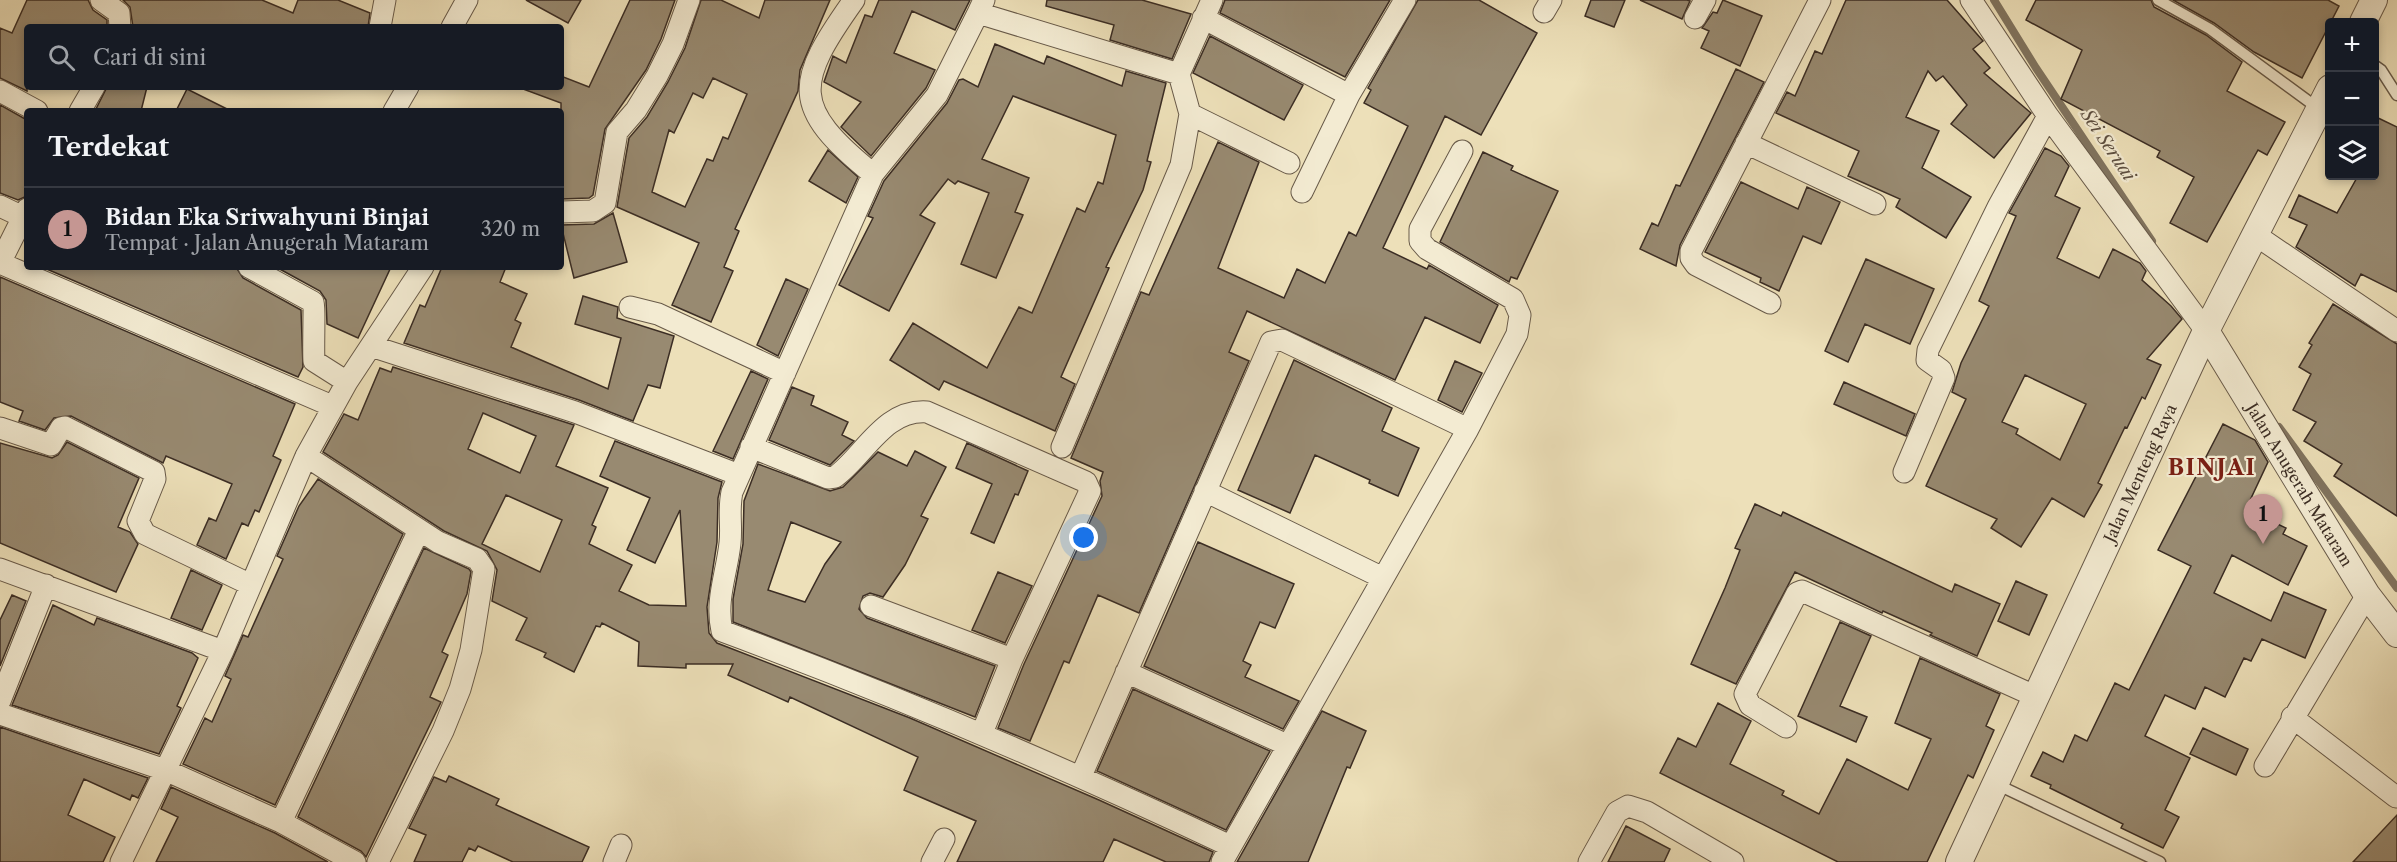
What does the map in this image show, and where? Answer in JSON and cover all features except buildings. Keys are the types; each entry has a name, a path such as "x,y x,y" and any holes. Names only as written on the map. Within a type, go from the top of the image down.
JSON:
{"street":[{"path":"101,0 119,14 120,24"},
{"path":"381,24 385,0"},
{"path":"454,24 467,0"},
{"path":"564,212 593,211 605,203 617,132 636,110 657,76 673,44 689,0"},
{"path":"854,0 816,60 809,80 809,93 820,123 835,140 873,174"},
{"path":"1302,192 1349,95 1406,0"},
{"path":"1770,303 1703,269 1693,262 1691,255 1820,0"},
{"path":"1971,0 2048,116 2206,331"},
{"path":"2365,18 2374,0"},
{"path":"1179,74 981,7 937,95 873,174 751,447 732,492 728,513 731,538 719,606 722,631 982,733 1081,776 1226,854 1468,429 1517,334 1520,315 1513,299 1427,249 1420,241 1420,229 1462,151"},
{"path":"1062,447 1181,165 1190,114 1179,74 1208,9 1349,95"},
{"path":"82,108 92,90"},
{"path":"396,108 406,90"},
{"path":"0,91 31,108"},
{"name":"Jalan Menteng Raya","path":"1959,862 2206,331 2324,99"},
{"path":"1190,114 1289,163"},
{"path":"1904,472 1926,425 1944,378 1941,370 1927,360 1928,350 1998,207 2048,116"},
{"path":"1746,143 1875,204"},
{"path":"0,206 24,213"},
{"path":"24,215 0,263 332,406"},
{"path":"2254,234 2397,331"},
{"path":"254,270 314,304 312,331 314,361 346,382"},
{"path":"121,862 223,651 306,456 346,382 421,270"},
{"path":"630,307 658,314 785,373"},
{"name":"Jalan Anugerah Mataram","path":"2206,331 2367,595 2397,634"},
{"path":"1081,776 1268,346 1274,340 1282,340 1468,429"},
{"path":"371,346 575,412 739,475"},
{"path":"751,447 828,478 835,477 870,440 897,418 910,412 927,412 1086,482 1090,491 1012,659 982,733"},
{"path":"0,428 51,446 61,429 65,427 154,472 154,479 138,521 145,534 251,585"},
{"path":"306,456 419,530 477,559 484,575 471,650 460,689 443,731 378,862"},
{"path":"1205,491 1383,578"},
{"path":"281,822 419,530"},
{"path":"0,569 223,651"},
{"path":"0,700 46,585"},
{"path":"1786,727 1750,705 1745,694 1797,593 1802,591 2037,697"},
{"path":"2265,766 2292,717 2367,595"},
{"path":"871,606 1012,659"},
{"path":"1126,672 1287,745"},
{"path":"0,714 165,770 281,822 355,862"},
{"path":"2292,717 2396,797"},
{"path":"1589,862 1617,812 1628,806 1647,812 1733,862"},
{"path":"932,862 944,839"}],"lane":[{"path":"2158,0 2324,99"},
{"path":"2379,69 2397,95"},
{"path":"1996,784 2160,862"}],"waterway":[{"name":"Sei Seruai","path":"1994,0 2036,68 2152,241"},
{"name":"Sei Seruai","path":"2279,427 2397,588"}],"place":[{"name":"Bidan Eka Sriwahyuni Binjai","path":"2263,544"}],"district":[{"name":"BINJAI","path":"2212,467"}]}
